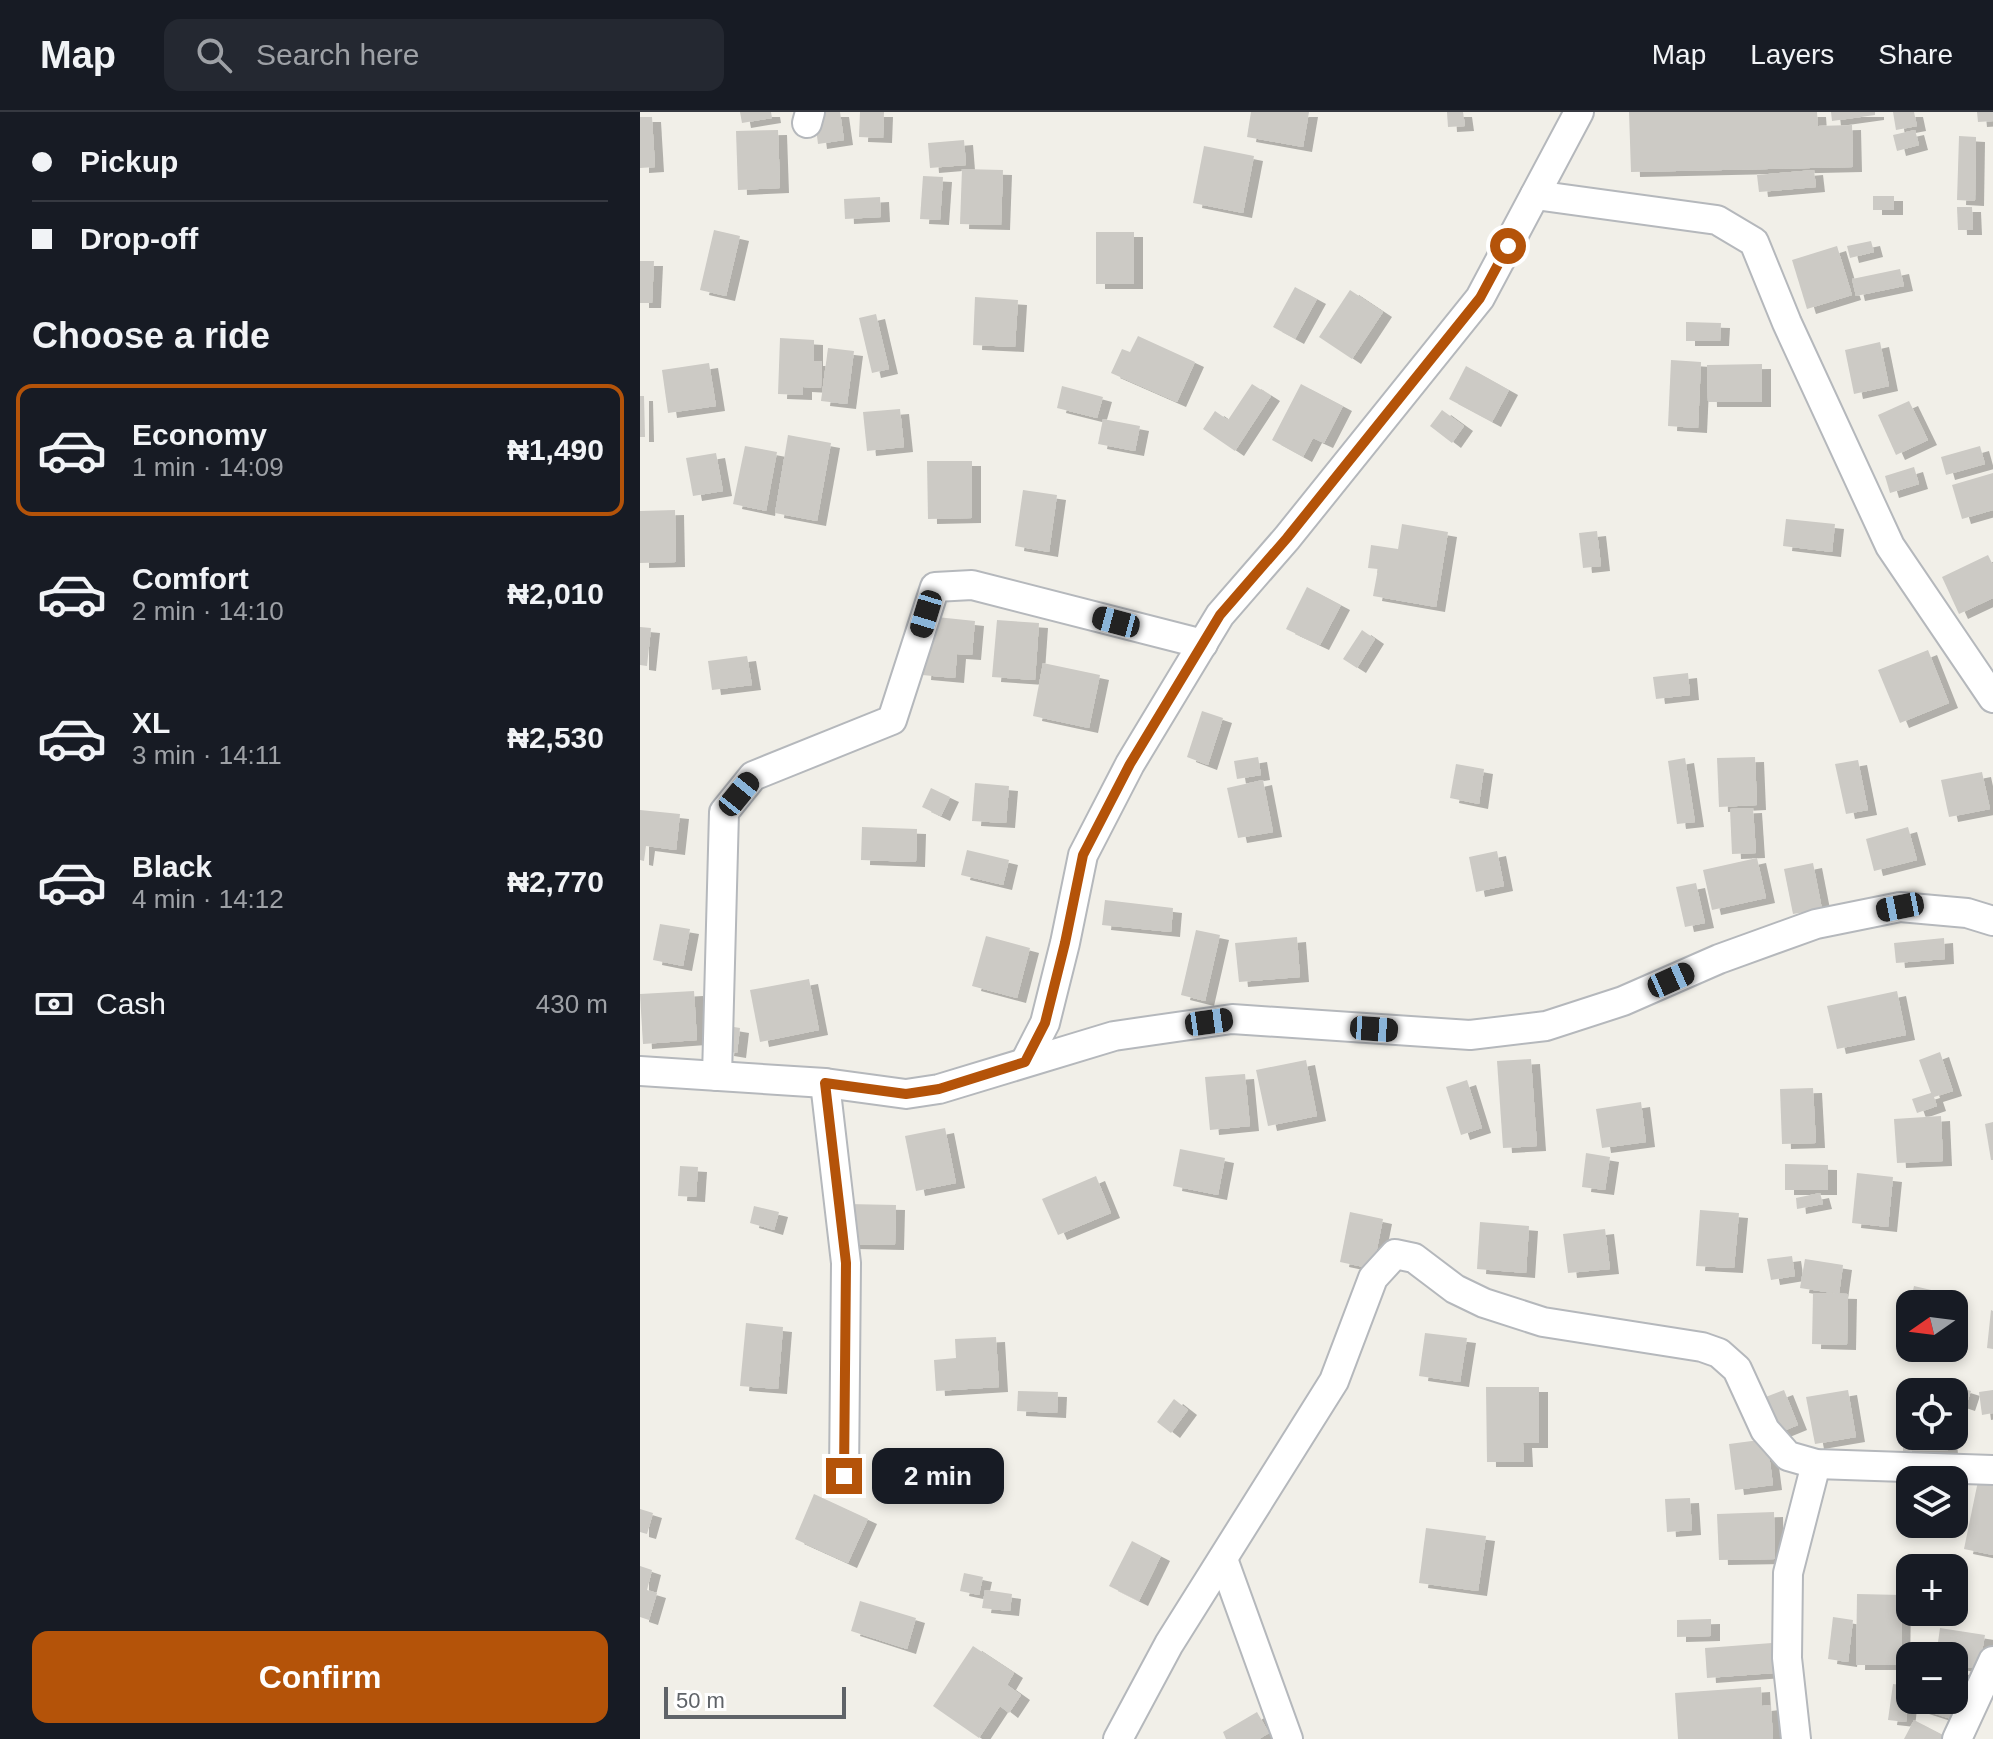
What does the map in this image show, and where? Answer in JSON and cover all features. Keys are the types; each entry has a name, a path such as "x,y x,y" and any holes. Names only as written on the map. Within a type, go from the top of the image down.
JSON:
{"street":[{"path":"1025,1062 1045,1023 1083,855 1130,764 1220,615 1287,538 1480,298 1579,112"},
{"path":"1535,195 1717,220 1754,242 1787,323 1890,546 1993,698"},
{"path":"717,1076 724,812 753,776 892,720 935,587 972,585 1203,644"},
{"path":"640,1071 825,1083 906,1094 939,1089 1114,1036 1232,1019 1470,1035 1546,1026 1623,1001 1719,959 1816,924 1900,907 1967,913 1993,921"},
{"path":"825,1083 846,1263 844,1476"},
{"path":"1118,1739 1169,1644 1334,1381 1373,1278 1395,1254 1414,1258 1455,1289 1484,1303 1543,1322 1702,1347 1719,1353 1737,1369 1765,1430 1788,1456 1816,1464 1993,1470"},
{"path":"1796,1739 1787,1658 1788,1573 1816,1464"},
{"path":"1223,1559 1288,1739"},
{"path":"1957,1739 1993,1661"}],"building":[{"path":"740,112 771,112 772,118 742,123"},
{"path":"814,112 840,112 844,140 818,144"},
{"path":"860,112 884,112 883,138 859,137"},
{"path":"1251,112 1309,112 1303,147 1247,137"},
{"path":"1447,112 1463,112 1465,126 1448,127"},
{"path":"1629,112 1817,112 1818,126 1852,125 1853,167 1631,172"},
{"path":"1831,112 1875,112 1875,115 1832,121"},
{"path":"1893,112 1914,112 1917,126 1896,130"},
{"path":"1977,112 1993,112 1993,121 1978,122"},
{"path":"640,117 652,117 655,167 640,168"},
{"path":"778,130 780,188 738,190 736,131"},
{"path":"1915,130 1919,145 1897,151 1893,135"},
{"path":"1959,136 1976,137 1975,201 1957,200"},
{"path":"964,140 966,165 930,168 928,143"},
{"path":"1204,146 1254,156 1243,213 1193,203"},
{"path":"962,169 1003,170 1001,225 960,224"},
{"path":"1814,170 1816,187 1759,192 1757,175"},
{"path":"923,176 943,177 940,220 920,219"},
{"path":"1873,196 1894,196 1894,210 1873,210"},
{"path":"880,197 881,217 845,219 844,199"},
{"path":"1957,207 1972,207 1973,230 1958,230"},
{"path":"714,230 740,236 726,296 700,290"},
{"path":"1096,232 1134,232 1134,284 1096,284"},
{"path":"1871,241 1874,252 1850,258 1847,246"},
{"path":"1837,246 1852,295 1807,309 1792,260"},
{"path":"640,261 654,261 652,303 640,303"},
{"path":"1900,269 1904,286 1856,296 1852,279"},
{"path":"1295,287 1317,299 1295,339 1273,327"},
{"path":"1350,290 1383,312 1352,359 1319,337"},
{"path":"975,297 1018,300 1015,347 973,345"},
{"path":"876,314 889,369 872,373 859,318"},
{"path":"1686,322 1721,323 1720,341 1686,341"},
{"path":"1138,336 1195,362 1177,402 1111,373 1122,349 1130,352"},
{"path":"780,338 814,340 814,361 822,361 821,388 803,387 803,395 778,394"},
{"path":"1880,342 1889,386 1854,394 1845,350"},
{"path":"828,348 854,351 847,404 821,401"},
{"path":"1671,360 1701,362 1698,428 1668,426"},
{"path":"709,363 716,406 668,413 662,370"},
{"path":"1762,364 1762,402 1708,402 1707,365"},
{"path":"1466,366 1509,390 1492,422 1449,399"},
{"path":"1252,384 1271,396 1235,451 1203,429 1215,411 1228,420"},
{"path":"1301,384 1343,406 1324,443 1313,438 1303,457 1272,440"},
{"path":"1062,386 1103,397 1097,418 1057,408"},
{"path":"640,396 644,396 645,437 640,437"},
{"path":"1909,401 1928,440 1896,455 1878,415"},
{"path":"900,409 904,447 867,451 863,412"},
{"path":"1442,410 1464,426 1452,443 1430,426"},
{"path":"1103,419 1140,426 1135,451 1098,444"},
{"path":"788,435 831,443 817,521 775,513"},
{"path":"745,446 777,452 766,511 733,504"},
{"path":"1980,446 1985,464 1946,475 1941,457"},
{"path":"716,453 723,491 693,496 686,458"},
{"path":"927,461 972,461 972,518 928,519"},
{"path":"1914,467 1919,484 1890,493 1885,476"},
{"path":"1993,473 1993,510 1962,519 1952,485"},
{"path":"1023,490 1057,495 1049,552 1015,546"},
{"path":"675,510 676,562 640,563 640,511"},
{"path":"1786,519 1835,524 1832,552 1783,546"},
{"path":"1402,524 1448,532 1436,607 1373,596 1378,569 1368,568 1371,545 1398,549"},
{"path":"1597,531 1601,566 1583,568 1579,533"},
{"path":"1988,555 1993,565 1993,598 1959,614 1942,577"},
{"path":"1307,587 1341,605 1320,645 1286,629"},
{"path":"927,616 975,621 972,655 957,654 955,678 922,675"},
{"path":"997,620 1039,623 1035,680 992,677"},
{"path":"640,627 651,628 647,666 640,665"},
{"path":"1362,630 1375,639 1357,668 1343,659"},
{"path":"1928,650 1949,703 1900,723 1878,670"},
{"path":"747,656 752,685 712,690 708,661"},
{"path":"1043,663 1100,675 1089,728 1033,716"},
{"path":"1688,673 1690,695 1656,699 1653,677"},
{"path":"1202,711 1223,718 1208,765 1187,757"},
{"path":"1258,757 1261,775 1237,779 1234,761"},
{"path":"1755,757 1757,805 1719,807 1717,758"},
{"path":"1685,758 1695,822 1677,824 1668,761"},
{"path":"1858,760 1868,810 1846,814 1835,764"},
{"path":"1456,764 1484,769 1479,804 1450,798"},
{"path":"1982,772 1990,809 1949,817 1941,780"},
{"path":"1263,780 1273,832 1238,838 1227,788"},
{"path":"975,783 1009,786 1006,823 972,821"},
{"path":"931,788 950,797 941,816 922,807"},
{"path":"1753,808 1756,853 1732,854 1730,809"},
{"path":"640,810 680,814 676,850 646,846 644,861 640,860"},
{"path":"862,827 917,829 916,862 861,860"},
{"path":"1908,827 1917,860 1874,871 1866,839"},
{"path":"967,850 1009,860 1003,885 961,875"},
{"path":"1497,851 1504,886 1476,892 1469,857"},
{"path":"1757,858 1766,898 1712,910 1703,870"},
{"path":"1813,863 1822,909 1793,914 1784,869"},
{"path":"1696,883 1705,923 1685,927 1676,887"},
{"path":"1105,900 1173,908 1171,932 1102,925"},
{"path":"660,924 690,929 683,966 653,960"},
{"path":"1196,930 1220,935 1205,1001 1181,995"},
{"path":"986,936 1030,948 1017,998 972,986"},
{"path":"1297,937 1300,977 1239,982 1235,943"},
{"path":"1944,938 1945,959 1896,963 1894,943"},
{"path":"809,979 819,1030 760,1042 750,990"},
{"path":"694,991 697,1040 643,1044 640,994"},
{"path":"1897,991 1906,1035 1837,1049 1827,1006"},
{"path":"728,1026 740,1028 737,1053 725,1051"},
{"path":"1940,1052 1953,1091 1934,1097 1937,1106 1917,1113 1912,1099 1931,1093 1919,1060"},
{"path":"1531,1059 1537,1146 1503,1148 1497,1061"},
{"path":"1306,1060 1317,1116 1268,1126 1256,1070"},
{"path":"1245,1074 1250,1126 1210,1130 1205,1077"},
{"path":"1467,1080 1482,1128 1461,1135 1446,1087"},
{"path":"1813,1088 1816,1143 1782,1144 1780,1089"},
{"path":"1641,1102 1646,1142 1602,1148 1596,1109"},
{"path":"1941,1116 1943,1161 1897,1163 1894,1119"},
{"path":"1993,1122 1993,1160 1991,1160 1985,1124"},
{"path":"945,1128 956,1183 916,1191 905,1136"},
{"path":"1180,1149 1225,1158 1218,1195 1173,1186"},
{"path":"1586,1153 1610,1157 1605,1190 1582,1187"},
{"path":"1785,1164 1828,1165 1828,1190 1785,1190"},
{"path":"680,1166 698,1167 696,1197 678,1196"},
{"path":"1857,1173 1893,1177 1888,1227 1852,1223"},
{"path":"1096,1176 1111,1213 1058,1235 1042,1199"},
{"path":"1820,1193 1823,1204 1797,1209 1796,1198"},
{"path":"847,1204 896,1205 895,1245 846,1244"},
{"path":"754,1206 779,1212 774,1230 750,1223"},
{"path":"1700,1210 1739,1213 1734,1268 1696,1266"},
{"path":"1350,1212 1383,1219 1373,1269 1340,1262"},
{"path":"1480,1222 1529,1226 1526,1273 1477,1269"},
{"path":"1605,1229 1610,1269 1568,1273 1563,1234"},
{"path":"1792,1256 1795,1276 1771,1280 1767,1259"},
{"path":"1805,1259 1843,1265 1839,1294 1800,1288"},
{"path":"1813,1293 1848,1294 1847,1345 1812,1344"},
{"path":"1993,1311 1993,1349 1987,1348"},
{"path":"746,1323 783,1327 778,1389 740,1386"},
{"path":"1425,1333 1467,1338 1460,1382 1419,1376"},
{"path":"996,1337 999,1387 936,1391 934,1360 956,1358 955,1339"},
{"path":"1486,1387 1539,1387 1539,1443 1523,1443 1524,1462 1487,1462"},
{"path":"1784,1390 1798,1425 1776,1434 1763,1398"},
{"path":"1848,1390 1856,1437 1815,1444 1806,1397"},
{"path":"1993,1390 1993,1413 1982,1415 1979,1392"},
{"path":"1018,1391 1058,1392 1057,1413 1017,1411"},
{"path":"1174,1399 1188,1410 1171,1433 1157,1422"},
{"path":"1767,1439 1773,1485 1735,1490 1729,1444"},
{"path":"1978,1481 1993,1484 1993,1555 1964,1549"},
{"path":"814,1494 868,1519 848,1563 795,1539"},
{"path":"1690,1498 1692,1530 1667,1532 1665,1499"},
{"path":"640,1509 653,1513 647,1534 640,1532"},
{"path":"1774,1512 1775,1559 1719,1560 1717,1514"},
{"path":"1426,1528 1486,1536 1478,1591 1419,1583"},
{"path":"1132,1541 1161,1556 1139,1601 1109,1586"},
{"path":"640,1566 652,1570 647,1590 657,1593 649,1620 640,1617"},
{"path":"964,1573 983,1577 979,1595 960,1591"},
{"path":"985,1590 1012,1594 1010,1611 982,1608"},
{"path":"1857,1594 1896,1595 1896,1626 1902,1626 1901,1642 1896,1642 1896,1665 1856,1665"},
{"path":"860,1601 916,1618 907,1649 851,1631"},
{"path":"1833,1617 1853,1620 1848,1662 1828,1659"},
{"path":"1711,1619 1711,1636 1677,1637 1677,1620"},
{"path":"1940,1628 1985,1635 1979,1669 1968,1667 1968,1642 1938,1642"},
{"path":"1772,1643 1774,1673 1707,1678 1705,1648"},
{"path":"973,1646 1014,1673 1007,1685 1021,1695 1009,1713 1000,1706 979,1738 933,1706"},
{"path":"1893,1684 1896,1684 1896,1714 1907,1714 1906,1722 1888,1720"},
{"path":"1761,1687 1762,1706 1771,1705 1773,1739 1678,1739 1675,1693"},
{"path":"1257,1712 1269,1733 1259,1739 1226,1739 1223,1732"},
{"path":"1936,1714 1953,1714 1951,1719"},
{"path":"1914,1720 1943,1735 1941,1739 1904,1739"}],"route":[{"path":"844,1476 846,1263 825,1083 906,1094 939,1089 1025,1062 1045,1023 1083,855 1130,764 1220,615 1287,538 1480,298 1508,246"}]}
